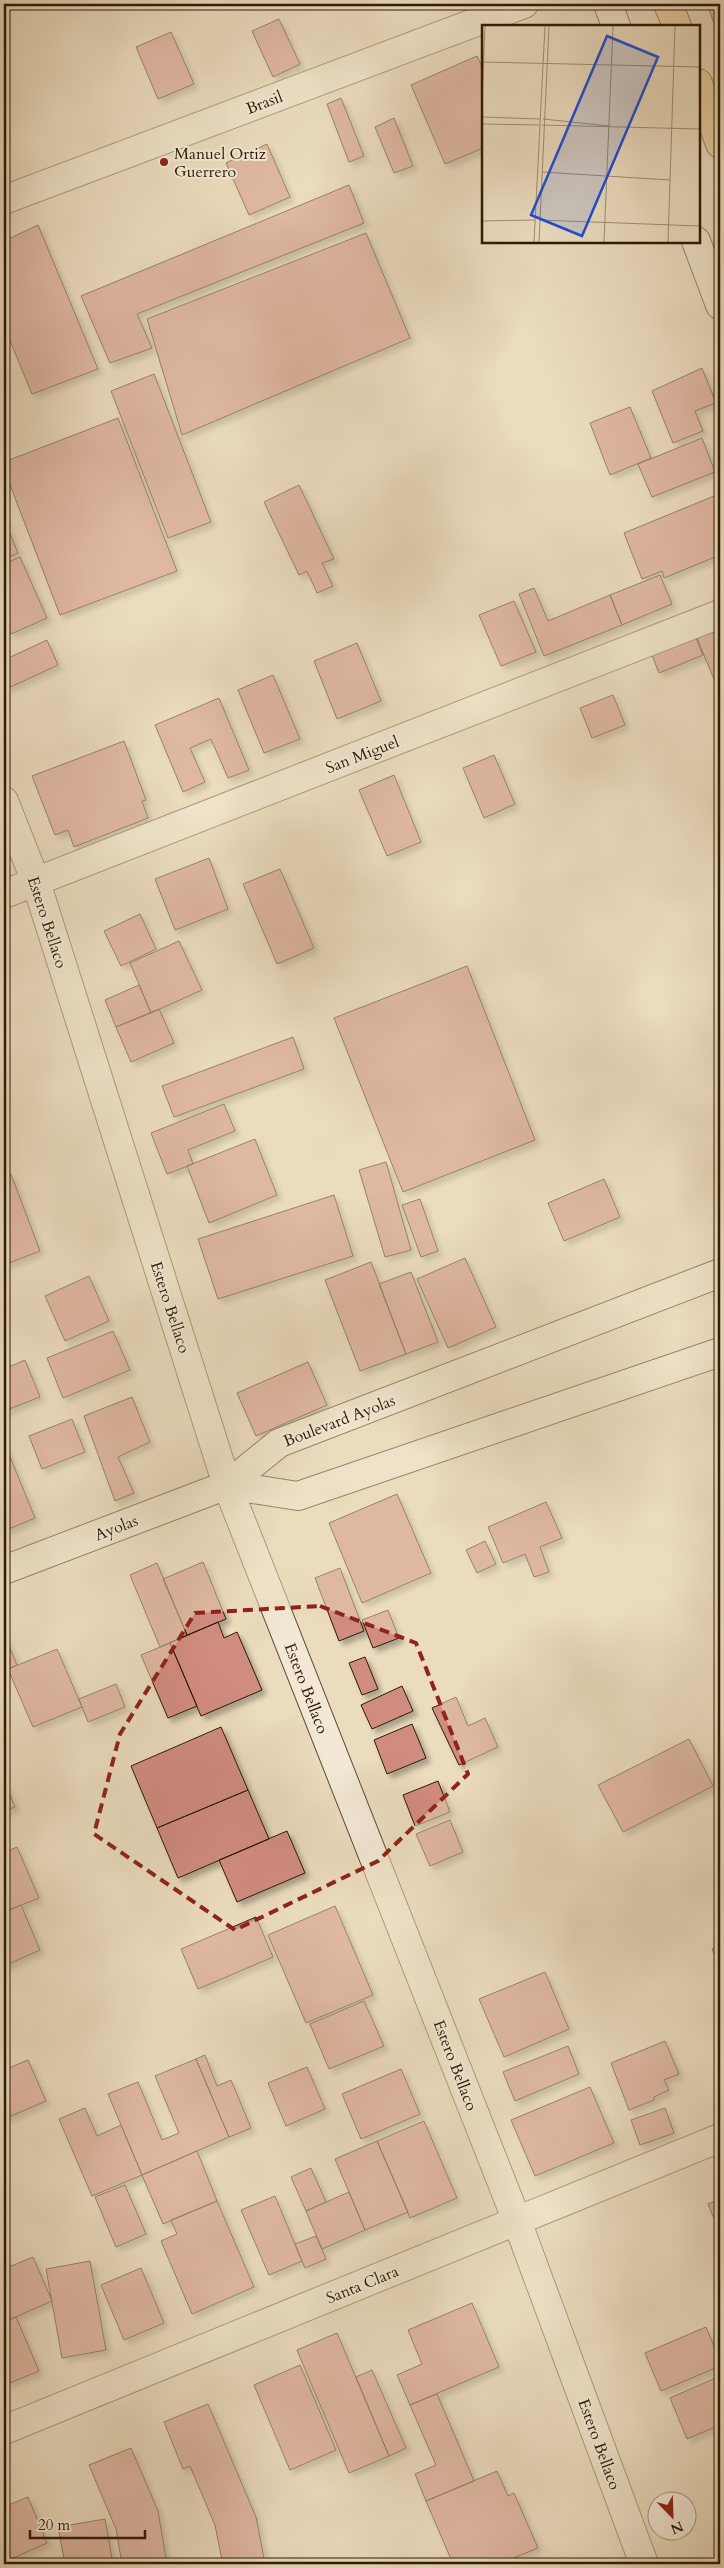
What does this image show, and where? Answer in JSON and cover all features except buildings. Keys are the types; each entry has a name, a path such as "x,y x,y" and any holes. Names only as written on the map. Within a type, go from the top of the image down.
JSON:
{"highway":[{"path":"668,4 677,25"},
{"path":"699,86 720,144"}],"street":[{"name":"Brasil","path":"4,200 524,4"},
{"path":"608,4 616,25"},
{"path":"696,242 720,305"},
{"name":"San Miguel","path":"4,894 720,614"},
{"name":"Estero Bellaco","path":"4,801 36,882 227,1485 517,2221 644,2564"},
{"name":"Boulevard Ayolas","path":"227,1485 279,1443 720,1273"},
{"path":"227,1485 298,1496 720,1352"},
{"name":"Ayolas","path":"4,1570 227,1485"},
{"name":"Santa Clara","path":"4,2430 720,2138"}],"highlighted area":[{"path":"320,1606 416,1643 468,1774 378,1861 235,1930 94,1834 120,1734 195,1613"}],"place":[{"name":"Manuel Ortiz Guerrero","path":"164,162"}]}
